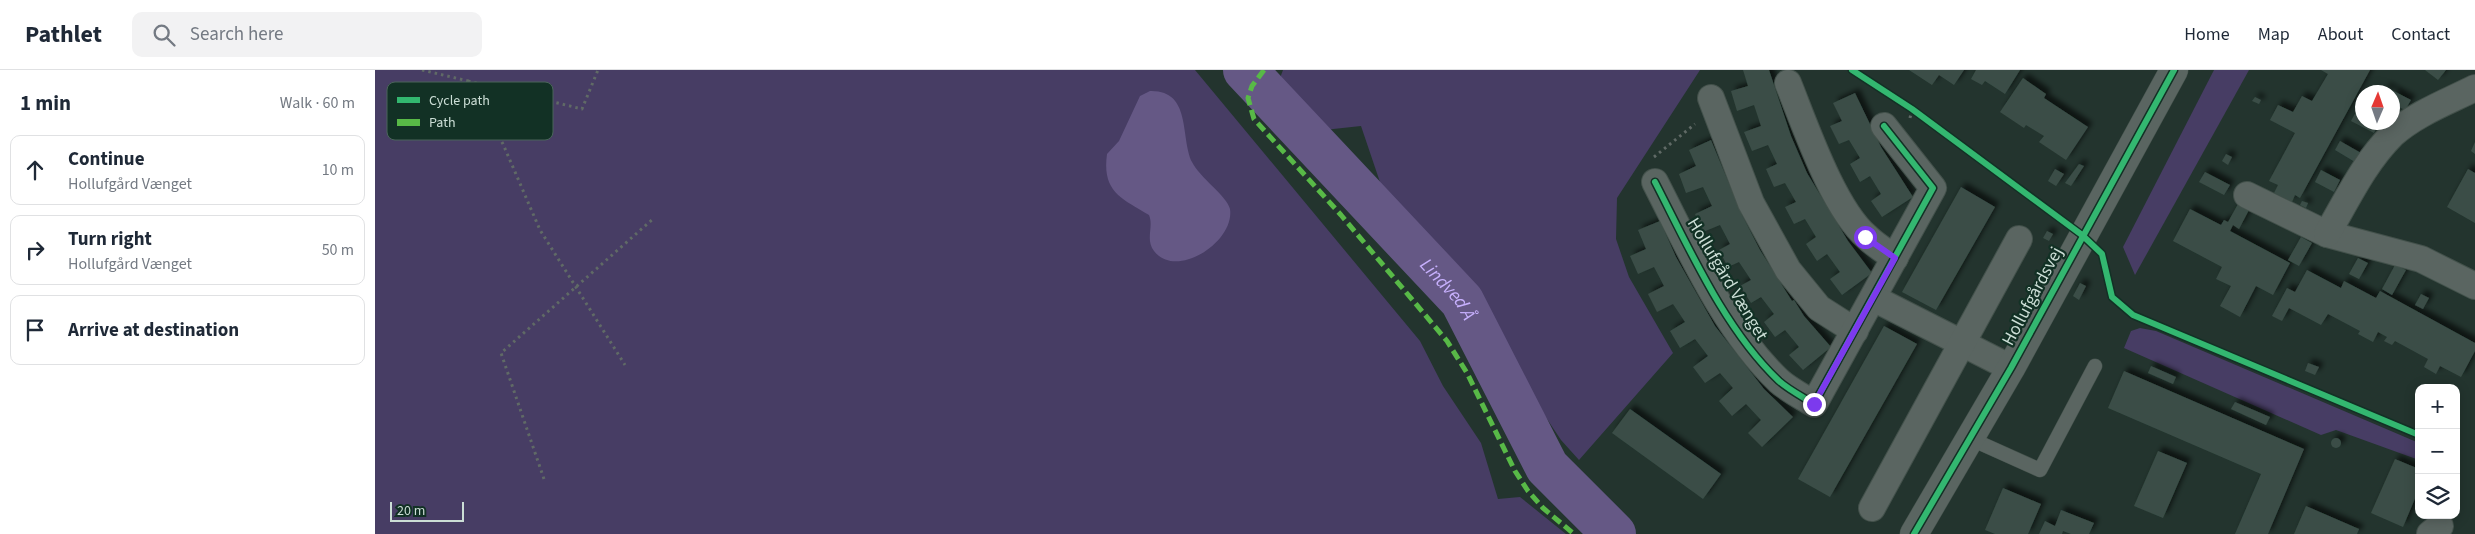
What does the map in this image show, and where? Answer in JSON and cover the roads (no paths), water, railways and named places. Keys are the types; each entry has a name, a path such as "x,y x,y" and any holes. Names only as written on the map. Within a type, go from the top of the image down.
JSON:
{"street":[{"name":"Hollufgårdsvej","path":"1914,534 2011,368 2174,70"},
{"path":"1788,83 1820,162 1847,214 1865,237 1895,258"},
{"path":"2327,234 2367,164 2393,135 2419,116 2475,88"},
{"path":"1713,103 1751,203 1788,270 1819,308 1855,331"},
{"name":"Hollufgård Vænget","path":"1655,182 1694,257 1743,341 1780,382 1814,404 1933,188 1884,126"},
{"path":"2247,195 2327,234 2421,259 2475,286"},
{"path":"1872,508 2019,239"},
{"path":"1873,298 2011,368"}],"lane":[{"path":"1971,439 2040,470 2095,366"}],"waterway":[{"name":"Lindved Å","path":"1245,70 1462,301 1547,467 1614,534"}]}
